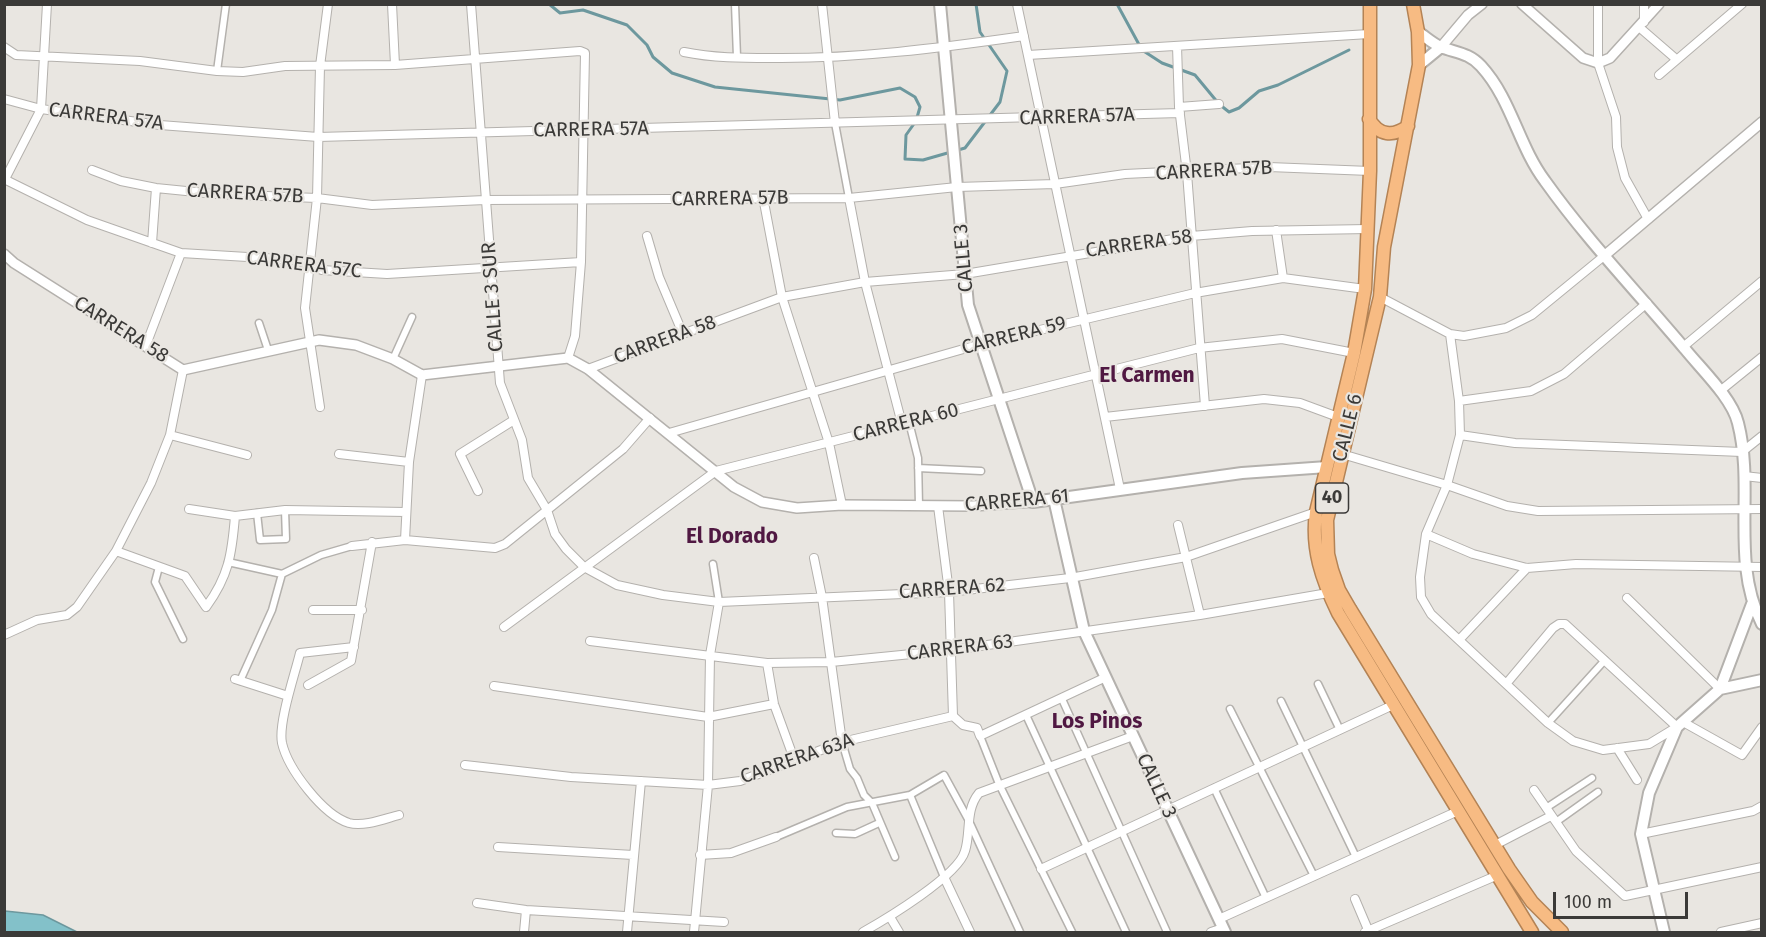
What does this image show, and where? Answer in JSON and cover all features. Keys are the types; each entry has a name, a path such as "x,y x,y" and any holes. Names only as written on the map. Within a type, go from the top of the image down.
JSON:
{"highway":[{"name":"CALLE 6","path":"1370,4 1368,118 1370,171 1365,289 1354,353 1317,512 1315,544 1328,593 1393,705 1498,874 1530,932"},
{"name":"CALLE 6","path":"1413,4 1418,32 1419,65 1384,247 1380,297 1372,337 1327,520 1328,554 1339,590 1495,845 1533,902 1562,933"},
{"path":"1368,118 1374,128 1386,134 1398,133 1408,126"}],"main road":[{"name":"CALLE 3","path":"940,4 968,305 1033,502"},
{"path":"1418,32 1441,47 1460,51 1480,64 1500,89 1530,158 1544,181 1720,392 1738,421 1744,476 1744,567 1752,604 1761,624"},
{"path":"1419,65 1441,47"},
{"name":"CARRERA 61","path":"1033,502 1242,473 1327,466"},
{"name":"CALLE 3","path":"1054,499 1083,631 1222,927"},
{"path":"1664,933 1641,834 1649,793 1680,724 1720,689 1752,604"},
{"path":"1720,689 1761,680"}],"street":[{"path":"5,180 41,109 47,4"},
{"path":"217,71 226,4"},
{"path":"320,407 305,308 317,198 320,66 328,4"},
{"path":"392,4 395,65"},
{"name":"CALLE 3 SUR","path":"471,4 490,268 498,365 503,393 522,440 528,478 547,510 555,534 584,567"},
{"path":"735,4 737,57"},
{"path":"822,4 835,123 865,282 886,370 906,423 918,468 919,506"},
{"path":"1017,4 1120,489"},
{"path":"1441,47 1468,15 1482,4"},
{"path":"1522,4 1583,58 1598,63 1610,58 1659,4"},
{"path":"1598,4 1598,63 1616,117 1617,147 1625,178 1647,219"},
{"path":"1641,25 1644,4"},
{"path":"1659,75 1742,4"},
{"path":"1641,25 1676,59"},
{"path":"1028,55 1369,34"},
{"path":"684,52 705,56 828,59 944,48 1024,36"},
{"path":"1177,45 1179,110 1187,173 1204,406"},
{"path":"4,47 16,55 140,62 243,72 285,66 395,65 475,57 580,51 585,53 581,262 575,336 568,358 422,375 409,462 405,540"},
{"name":"CARRERA 57A","path":"4,99 41,109 159,125 318,136 480,131 582,132 1041,118 1179,110 1219,104"},
{"path":"1380,297 1450,334 1464,336 1506,328 1515,324 1532,315 1761,122"},
{"name":"CARRERA 57B","path":"92,170 121,181 156,188 216,194 317,198 372,205 485,200 849,198 957,187 1055,184 1125,174 1187,173 1269,167 1370,171"},
{"name":"CARRERA 57C","path":"5,180 87,220 181,253 297,260 322,270 387,274 581,262"},
{"path":"152,243 156,188"},
{"path":"763,197 782,297 829,442 842,505"},
{"name":"CARRERA 58","path":"568,358 588,369 782,297 865,282 965,273 1191,236 1276,230 1368,229"},
{"path":"1276,230 1282,278"},
{"path":"647,236 659,277 682,334"},
{"path":"146,345 181,253"},
{"name":"CARRERA 58","path":"4,254 14,263 183,370 319,340 356,345 393,359 422,375"},
{"name":"CARRERA 59","path":"669,433 981,344 1195,293 1282,278 1365,289"},
{"path":"1683,347 1761,281"},
{"path":"1460,401 1531,392 1564,374 1647,303"},
{"path":"393,359 412,317"},
{"path":"259,323 268,350"},
{"path":"1450,334 1460,401 1460,435 1447,485 1426,534 1420,577 1421,597 1431,614 1548,723 1573,741 1603,750 1649,744 1680,724"},
{"name":"CARRERA 60","path":"504,627 716,471 1199,348 1282,339 1354,353"},
{"path":"1720,392 1761,357"},
{"name":"CARRERA 61","path":"588,369 734,487 762,502 797,508 842,505 938,506 1033,502"},
{"path":"4,635 37,620 67,615 77,607 116,551 151,483 170,435 183,370"},
{"path":"1105,417 1264,399 1300,403 1338,417"},
{"path":"228,562 282,574 321,555 372,542 405,540 495,548 505,544 623,448 650,418"},
{"path":"478,491 460,454 514,420"},
{"path":"170,435 247,455"},
{"path":"1460,435 1515,443 1742,452 1761,436"},
{"path":"339,454 409,462"},
{"path":"1342,454 1447,485 1507,507 1538,511 1761,509"},
{"path":"918,468 981,471"},
{"path":"1744,476 1761,478"},
{"path":"938,506 949,592 953,716 963,725 977,728 999,784 1072,933"},
{"path":"189,509 235,516 285,510 406,512"},
{"path":"258,513 260,540 286,538 285,510"},
{"name":"CARRERA 62","path":"584,567 617,585 663,596 719,602 949,592 1070,578 1186,557 1317,512"},
{"path":"116,551 185,576 206,607 222,586 235,516"},
{"path":"1178,525 1200,615"},
{"path":"1426,534 1473,554 1527,568 1576,564 1761,567"},
{"path":"308,685 351,661 362,610 372,542"},
{"path":"814,558 822,597 842,742 850,769 857,778 864,795 872,803 895,857"},
{"path":"694,933 708,784 710,656 719,602 713,564"},
{"path":"159,567 155,582 183,639"},
{"path":"1459,640 1527,568"},
{"path":"282,574 272,610 238,680 288,696"},
{"name":"CARRERA 63","path":"590,641 767,663 831,662 952,650 1200,615 1328,593"},
{"path":"1627,598 1720,689"},
{"path":"313,610 362,610"},
{"path":"1506,684 1559,624 1565,624 1680,724 1742,755 1761,727"},
{"path":"354,647 300,653 288,696 282,742 302,786 348,823 370,823 399,815"},
{"path":"1548,723 1605,660"},
{"path":"767,663 774,704 794,759"},
{"path":"980,736 1104,678"},
{"path":"1318,684 1340,730"},
{"path":"494,686 708,717 774,704"},
{"path":"1062,699 1088,752 1167,933"},
{"path":"1281,701 1356,857"},
{"path":"1041,868 1393,705"},
{"path":"1230,709 1314,876"},
{"path":"1026,715 1126,933"},
{"name":"CARRERA 63A","path":"465,765 571,777 708,784 740,781 842,742 953,716"},
{"path":"863,933 890,917 944,878 961,861 965,851 968,819 973,800 979,793 1133,736"},
{"path":"1617,748 1637,780"},
{"path":"700,855 731,853 847,807 910,795 944,775 968,819 1020,933"},
{"path":"1551,815 1592,778"},
{"path":"627,933 641,781"},
{"path":"1214,788 1266,898"},
{"path":"1534,790 1576,851 1626,896 1761,867"},
{"path":"1495,845 1598,792"},
{"path":"910,795 944,878 970,933"},
{"path":"1641,834 1753,811 1761,806"},
{"path":"1211,933 1266,898 1458,811"},
{"path":"836,833 855,834 879,823"},
{"path":"498,847 633,855"},
{"path":"1355,899 1367,932 1498,874"},
{"path":"477,903 526,910 724,922"},
{"path":"524,933 526,910"},
{"path":"890,917 898,933"},
{"path":"1721,933 1761,923"}],"water":[{"path":"5,911 43,915 77,932 5,932"}],"waterway":[{"path":"549,4 560,13 583,10 627,25 647,45 653,57 672,73 715,87 840,100 900,88 915,97 920,107 916,121 906,135 905,159 923,160 965,148 1000,102 1007,71 980,32 976,4"},
{"path":"1117,4 1142,50 1162,63 1195,75 1219,104 1229,112 1239,108 1259,91 1278,85 1349,50"}],"district":[{"name":"El Carmen","path":"1147,376"},
{"name":"El Dorado","path":"732,537"},
{"name":"Los Pinos","path":"1097,722"}]}
